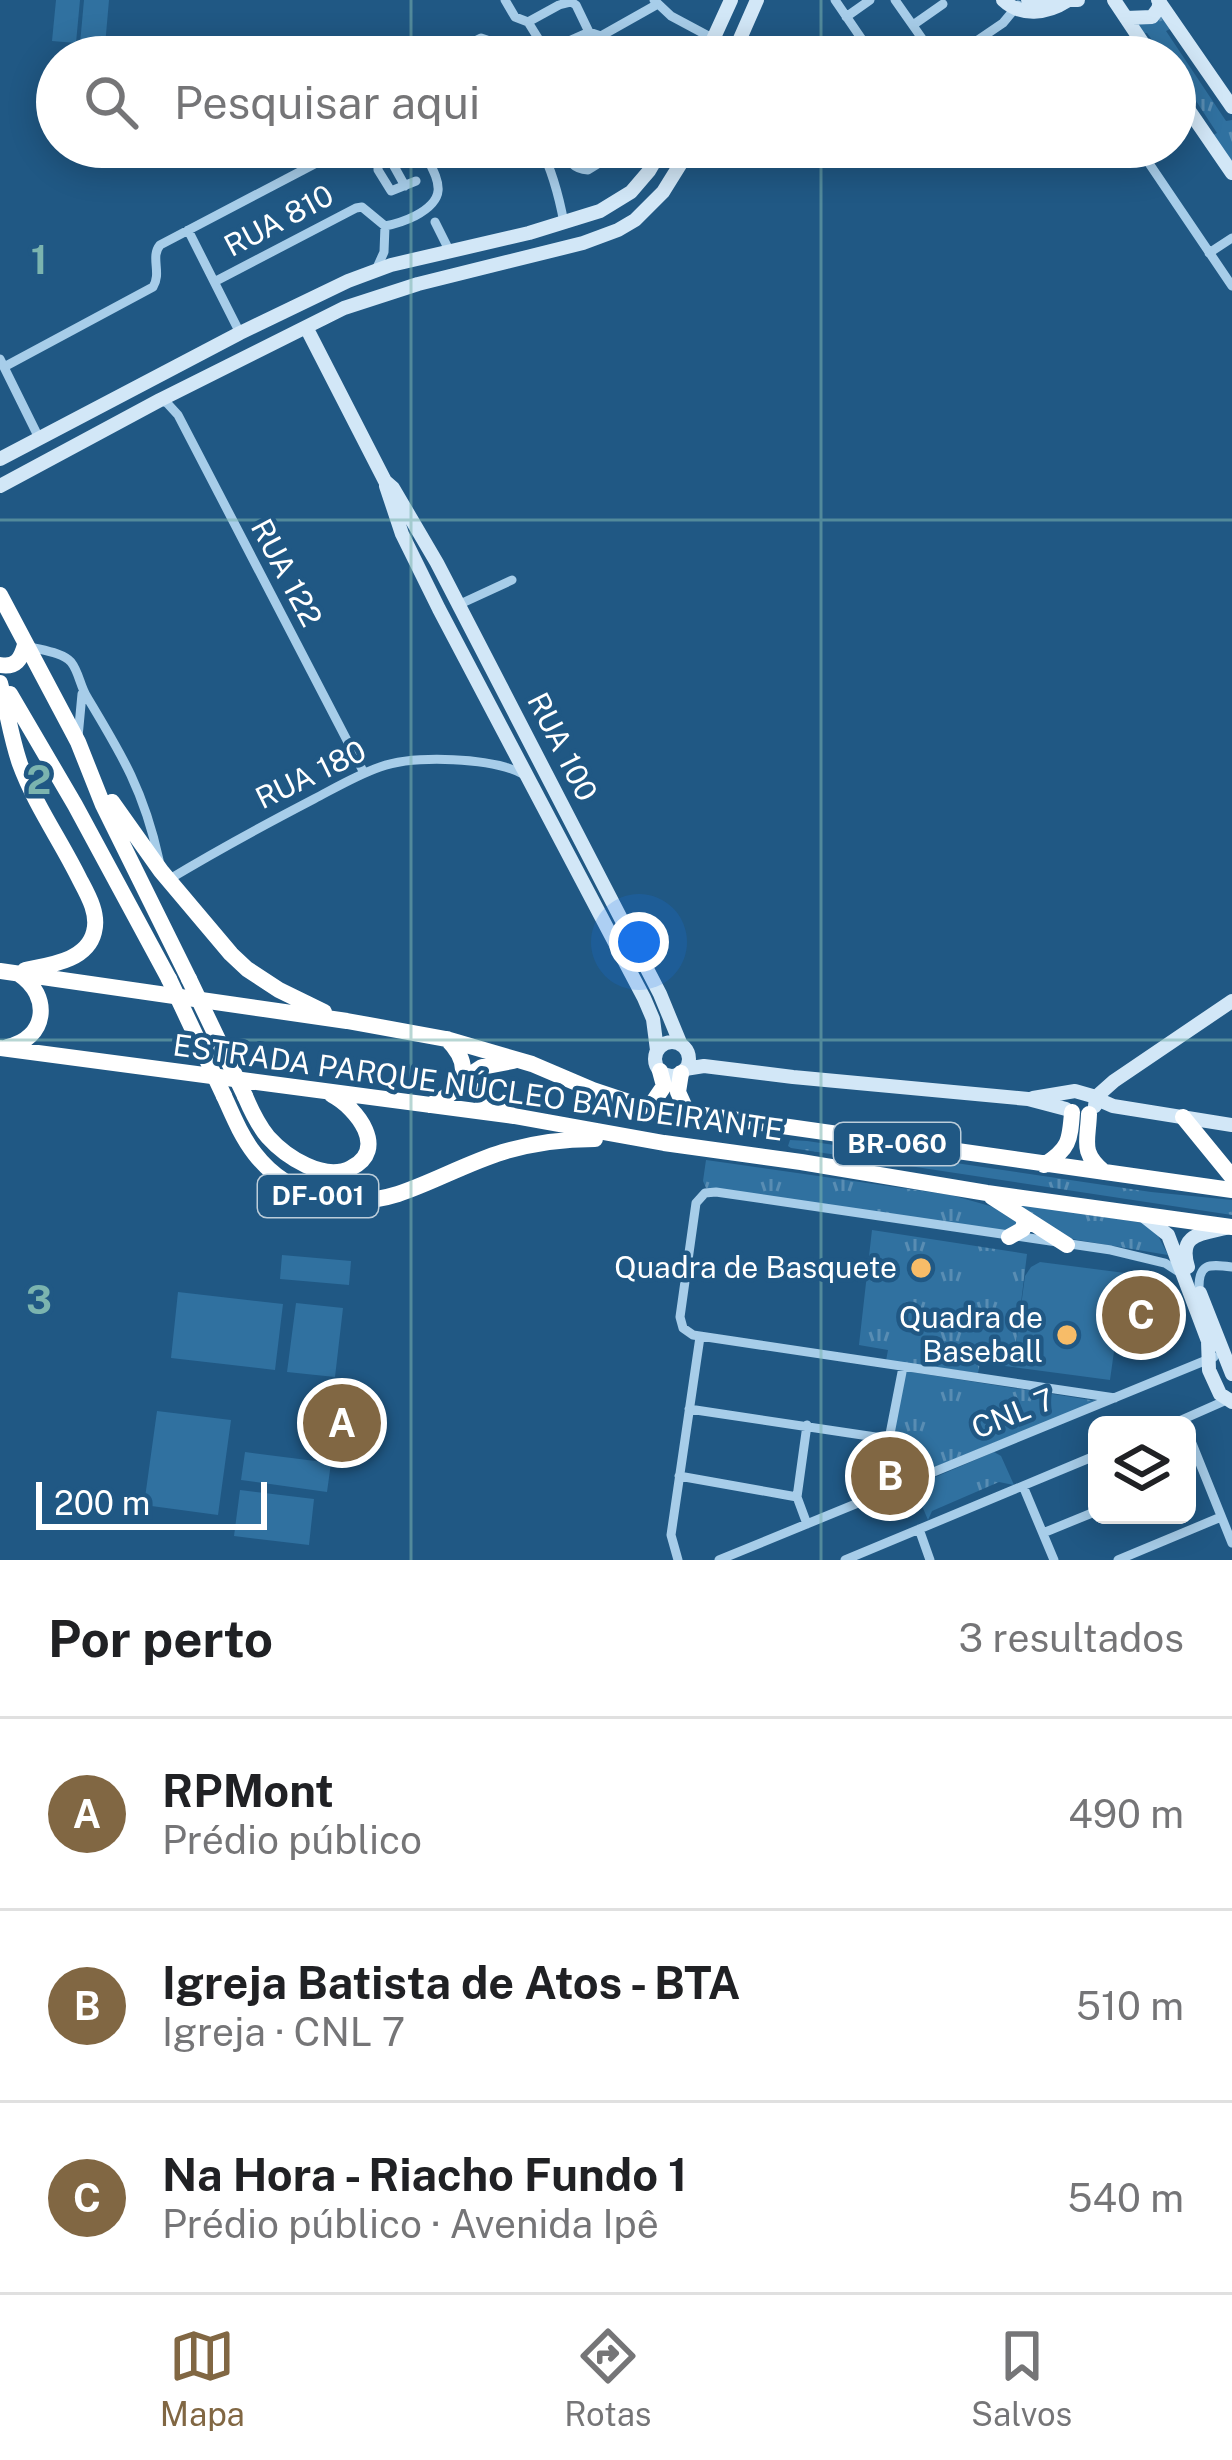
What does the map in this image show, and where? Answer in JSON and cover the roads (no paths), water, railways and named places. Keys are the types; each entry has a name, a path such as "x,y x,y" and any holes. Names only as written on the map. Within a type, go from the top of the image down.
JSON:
{"highway":[{"name":"DF-001","path":"0,595 80,749 239,1130 266,1166 302,1191 358,1202 394,1196 454,1169 539,1142 590,1139 664,1144"},
{"path":"0,665 16,664 26,645"},
{"name":"DF-001","path":"0,681 265,1134 294,1159 324,1170 347,1170 362,1160 367,1135 354,1109 326,1092"},
{"path":"0,681 20,763 88,895 95,927 78,954 9,973"},
{"path":"80,749 164,875 215,938 247,969 279,990 347,1021"},
{"path":"0,1047 23,1042 36,1029 40,1016 37,991 29,981 9,973"},
{"name":"ESTRADA PARQUE NÚCLEO BANDEIRANTE","path":"9,973 446,1039 520,1060 645,1107 1232,1190"},
{"path":"446,1039 462,1059 462,1080 514,1115"},
{"name":"ESTRADA PARQUE NÚCLEO BANDEIRANTE","path":"0,1047 514,1115 664,1144 1232,1227"},
{"path":"429,1105 447,1098 482,1067 520,1060"},
{"path":"684,1061 678,1092 688,1114"},
{"path":"660,1071 664,1086 645,1107 650,1112 761,1131 767,1144 753,1156"},
{"path":"1044,1165 1061,1154 1086,1107"},
{"path":"1086,1107 1088,1157 1104,1173"},
{"path":"1183,1117 1232,1177"},
{"path":"798,1130 789,1133 785,1146 788,1156 801,1162"},
{"path":"987,1193 1066,1245"},
{"path":"1009,1237 1023,1229 1025,1218"}],"street":[{"path":"505,0 515,17 528,22 535,36"},
{"path":"715,36 731,0"},
{"path":"741,36 757,0"},
{"path":"835,0 859,36"},
{"path":"846,17 870,0"},
{"path":"895,0 921,36"},
{"path":"984,36 1003,23 1017,3 1043,10 1078,0"},
{"path":"1114,0 1138,36"},
{"path":"1126,18 1151,17 1159,1"},
{"path":"1159,1 1183,36"},
{"path":"528,22 571,2 589,32 601,36 655,2 708,36"},
{"path":"914,26 944,2"},
{"path":"581,36 589,32"},
{"path":"1196,55 1232,107"},
{"path":"1196,121 1232,173"},
{"path":"40,440 2,363 153,287 157,248 307,168"},
{"path":"398,168 410,183"},
{"path":"375,272 386,244 385,226 430,208 438,197 431,168"},
{"path":"551,168 564,224"},
{"path":"651,168 631,192 600,212 375,272 322,293 2,458 7,483 344,308 618,230 644,210 679,168"},
{"path":"1152,168 1232,286"},
{"path":"631,192 644,210"},
{"name":"RUA 810","path":"216,280 356,208 365,209 385,226"},
{"path":"435,222 450,252"},
{"path":"188,230 241,333"},
{"path":"1210,253 1232,238"},
{"path":"413,261 412,274 418,284"},
{"path":"375,272 381,280 378,296"},
{"name":"RUA 100","path":"306,326 385,481 402,535 653,1018 657,1050"},
{"name":"RUA 122","path":"160,400 178,415 364,773"},
{"name":"RUA 100","path":"385,481 397,494 458,604 660,994 684,1061"},
{"path":"458,604 512,580"},
{"path":"454,638 471,630"},
{"path":"26,645 72,664 143,797 164,875"},
{"path":"80,749 82,690"},
{"path":"488,761 509,744"},
{"name":"RUA 180","path":"164,875 392,763 488,761 524,775"},
{"path":"538,797 554,790"},
{"path":"596,872 611,864"},
{"path":"1086,1107 1114,1081 1232,1001"},
{"path":"684,1061 670,1076 660,1071 657,1050 670,1042 684,1061 704,1066 1086,1107 1113,1106 1232,1125"},
{"path":"1028,1099 1114,1081"},
{"path":"1073,1092 1064,1100 1086,1107"},
{"path":"1073,1092 1086,1107"},
{"path":"1114,1398 700,1337 683,1328 680,1317 695,1206 705,1193 716,1192 1112,1250 1165,1263 1184,1276"},
{"path":"1140,1214 1164,1229 1228,1397 1196,1417"},
{"path":"1199,1291 1186,1261 1186,1245 1198,1234 1232,1227"},
{"path":"1232,1268 1205,1268 1198,1278 1214,1361 1232,1374"},
{"path":"678,1560 671,1535 700,1337"},
{"name":"CNL 7","path":"719,1560 742,1556 1192,1365 1214,1361"},
{"path":"903,1367 889,1439 906,1484"},
{"path":"689,1409 889,1439"},
{"path":"807,1425 797,1497 807,1525"},
{"path":"1196,1454 1232,1543"},
{"path":"845,1560 1088,1459"},
{"path":"1196,1469 1201,1467"},
{"path":"679,1476 797,1497"},
{"path":"1023,1486 1054,1560"},
{"path":"1043,1533 1088,1515"},
{"path":"1118,1560 1221,1517"},
{"path":"919,1528 930,1560"}],"place":[{"name":"Quadra de Basquete","path":"921,1268"},
{"name":"Na Hora - Riacho Fundo 1","path":"1141,1315"},
{"name":"Quadra de Baseball","path":"1067,1335"},
{"name":"RPMont","path":"342,1423"},
{"name":"Igreja Batista de Atos - BTA","path":"890,1476"}]}
